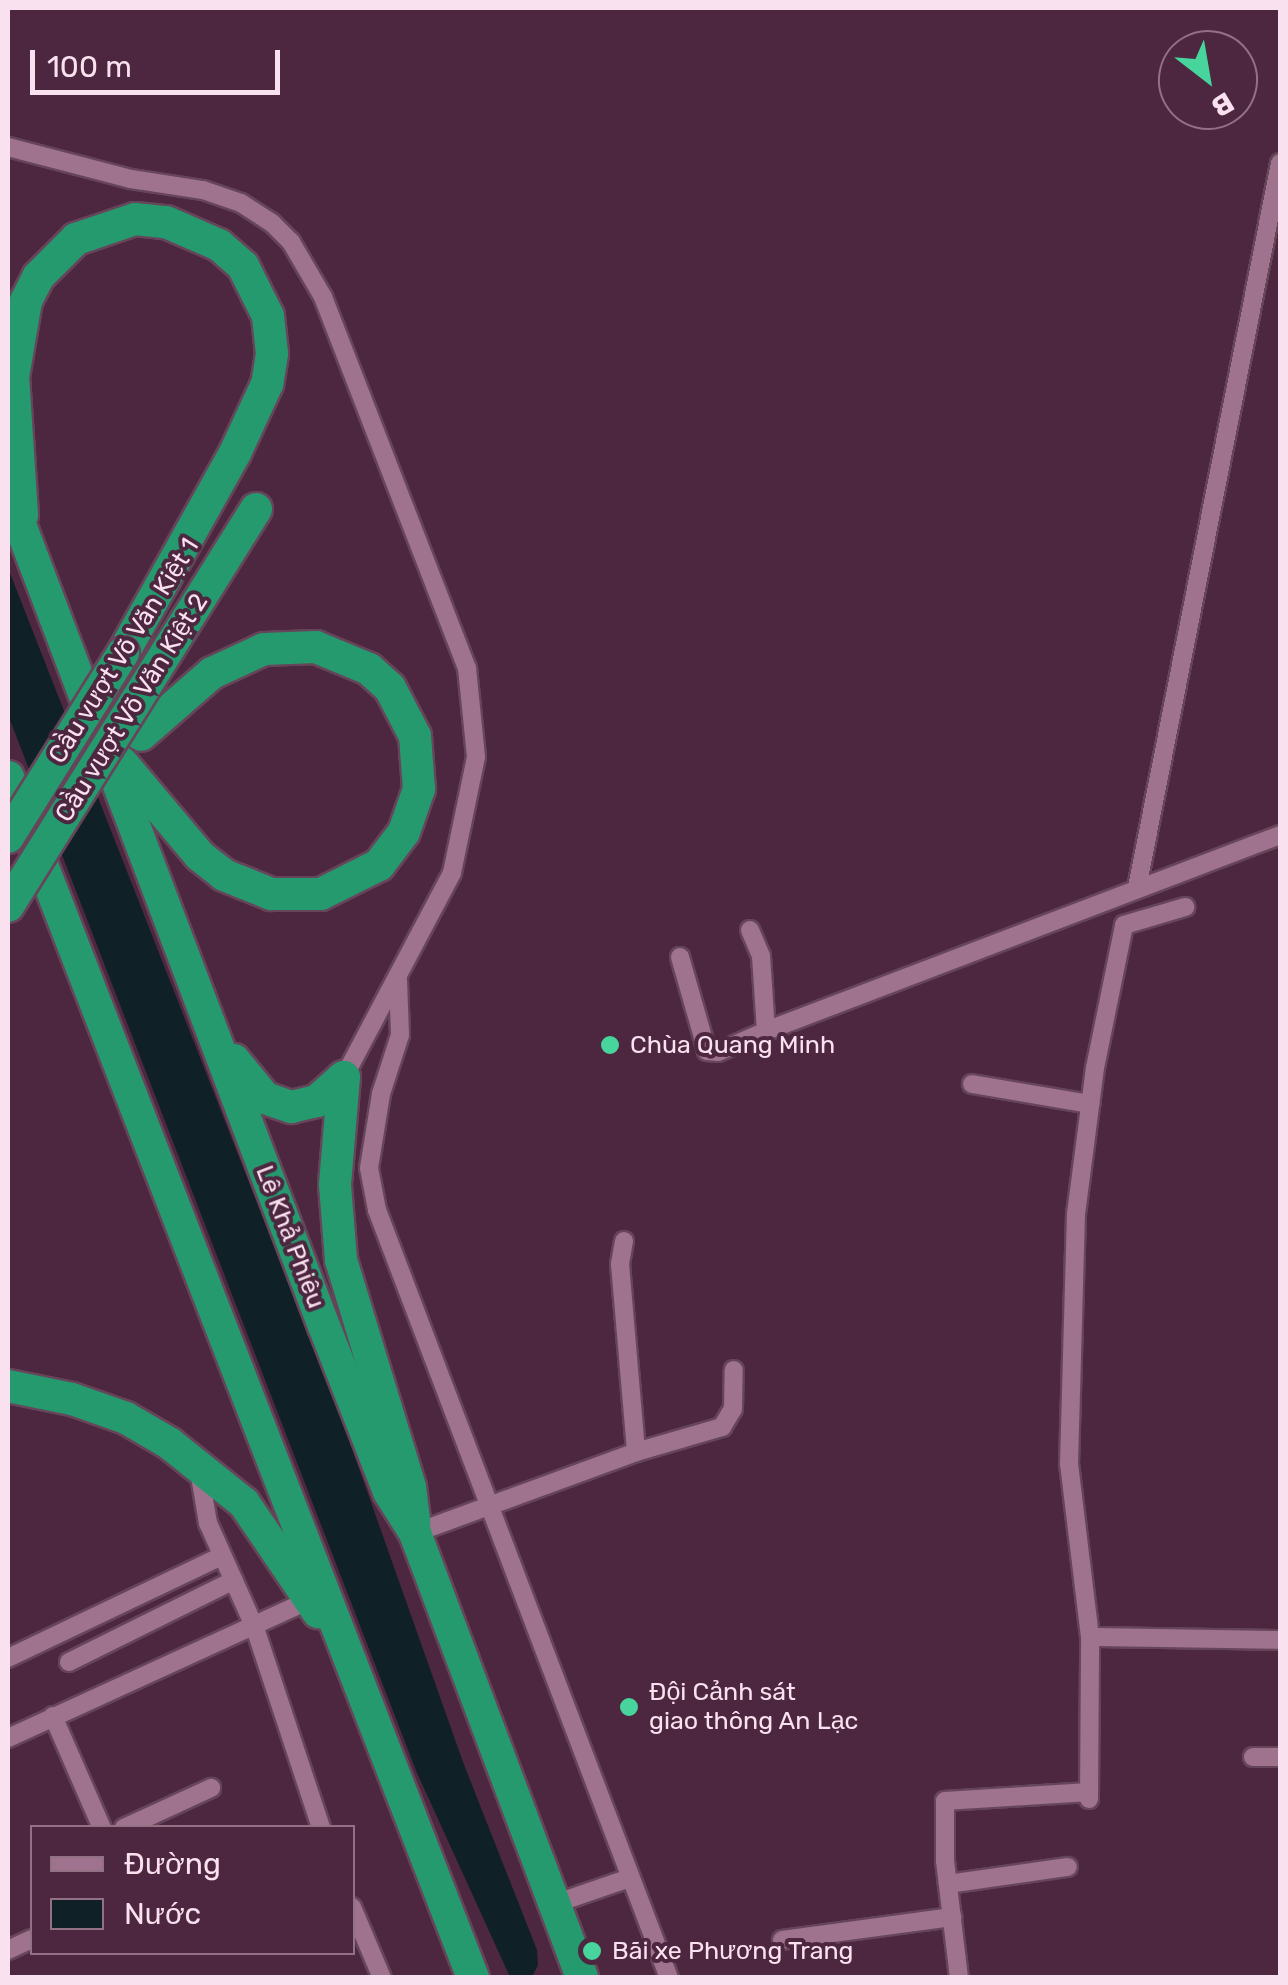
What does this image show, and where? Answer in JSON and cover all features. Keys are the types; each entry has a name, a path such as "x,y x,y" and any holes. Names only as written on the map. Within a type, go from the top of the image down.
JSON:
{"highway":[{"name":"Cầu vượt Võ Văn Kiệt 1","path":"8,836 124,653 237,459 259,407 272,354 268,316 243,266 193,230 135,219 105,227 76,239 38,277 26,302 12,378 22,529"},
{"name":"Lê Khả Phiêu","path":"8,492 388,1492 416,1533 557,1902 582,1978"},
{"name":"Cầu vượt Võ Văn Kiệt 2","path":"8,906 256,509"},
{"path":"8,918 87,802 141,735 212,674 264,649 288,646 342,656 380,678 406,714 416,736 419,789 404,832 379,865 321,894 271,894 224,875 176,830 99,731"},
{"path":"8,777 473,1978"},
{"path":"210,1028 256,1090 273,1102 291,1107 317,1101 344,1078"},
{"path":"344,1078 334,1184 341,1260 410,1486 416,1533"},
{"path":"8,1386 72,1399 126,1418 169,1442 244,1503 354,1668"},
{"path":"564,1978 571,1943"}],"street":[{"path":"8,147 131,179 203,190 241,203 272,222 292,242 323,297 467,668 476,720 476,757 452,872 344,1078"},
{"path":"959,1978 948,1884 945,1800 1090,1796 1090,1637 1069,1464 1076,1214 1090,1104 1130,891 1280,162"},
{"path":"680,957 707,1052 718,1052 1280,835"},
{"path":"1124,925 1185,907"},
{"path":"750,930 762,956 766,1032"},
{"path":"398,980 400,1035 381,1094 370,1186 385,1238 669,1978"},
{"path":"972,1084 1090,1104"},
{"path":"624,1240 620,1264 636,1452"},
{"path":"416,1533 636,1452 722,1427 734,1409 734,1370"},
{"path":"198,1466 208,1522 255,1628 321,1825"},
{"path":"8,1658 222,1556"},
{"path":"70,1662 234,1580"},
{"path":"8,1738 310,1600"},
{"path":"1090,1637 1280,1640"},
{"path":"53,1716 101,1825"},
{"path":"1252,1756 1280,1757"},
{"path":"131,1825 211,1788"},
{"path":"948,1884 1068,1868"},
{"path":"557,1902 630,1878"},
{"path":"355,1914 382,1978"},
{"path":"782,1940 952,1917"}],"water":[{"path":"8,568 339,1412 463,1762 537,1950 538,1965 532,1977 510,1977 417,1773 8,715"}],"place":[{"name":"Chùa Quang Minh","path":"610,1045"},
{"name":"Đội Cảnh sát giao thông An Lạc","path":"629,1707"},
{"name":"Bãi xe Phương Trang","path":"592,1951"}]}
